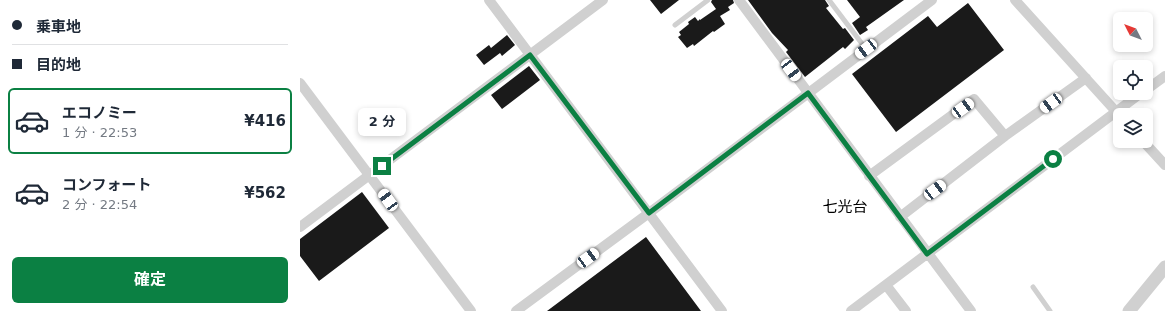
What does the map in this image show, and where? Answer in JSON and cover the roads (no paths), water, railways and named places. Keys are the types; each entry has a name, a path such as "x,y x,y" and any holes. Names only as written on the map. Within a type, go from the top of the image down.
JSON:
{"street":[{"path":"489,0 722,311"},
{"path":"300,227 603,0"},
{"path":"738,0 971,311"},
{"path":"1015,0 1113,108"},
{"path":"516,311 649,213 926,2"},
{"path":"1153,85 1165,76"},
{"path":"900,217 1004,136 1086,78"},
{"path":"300,83 471,311"},
{"path":"869,176 974,99 1004,136"},
{"path":"1125,108 1133,100"},
{"path":"851,311 1113,118"},
{"path":"1149,148 1165,165"},
{"path":"1129,311 1165,267"},
{"path":"886,285 906,311"}],"lane":[{"path":"675,25 708,0"},
{"path":"830,0 866,49"},
{"path":"1032,287 1050,311"}],"district":[{"name":"七光台","path":"845,207"}]}
